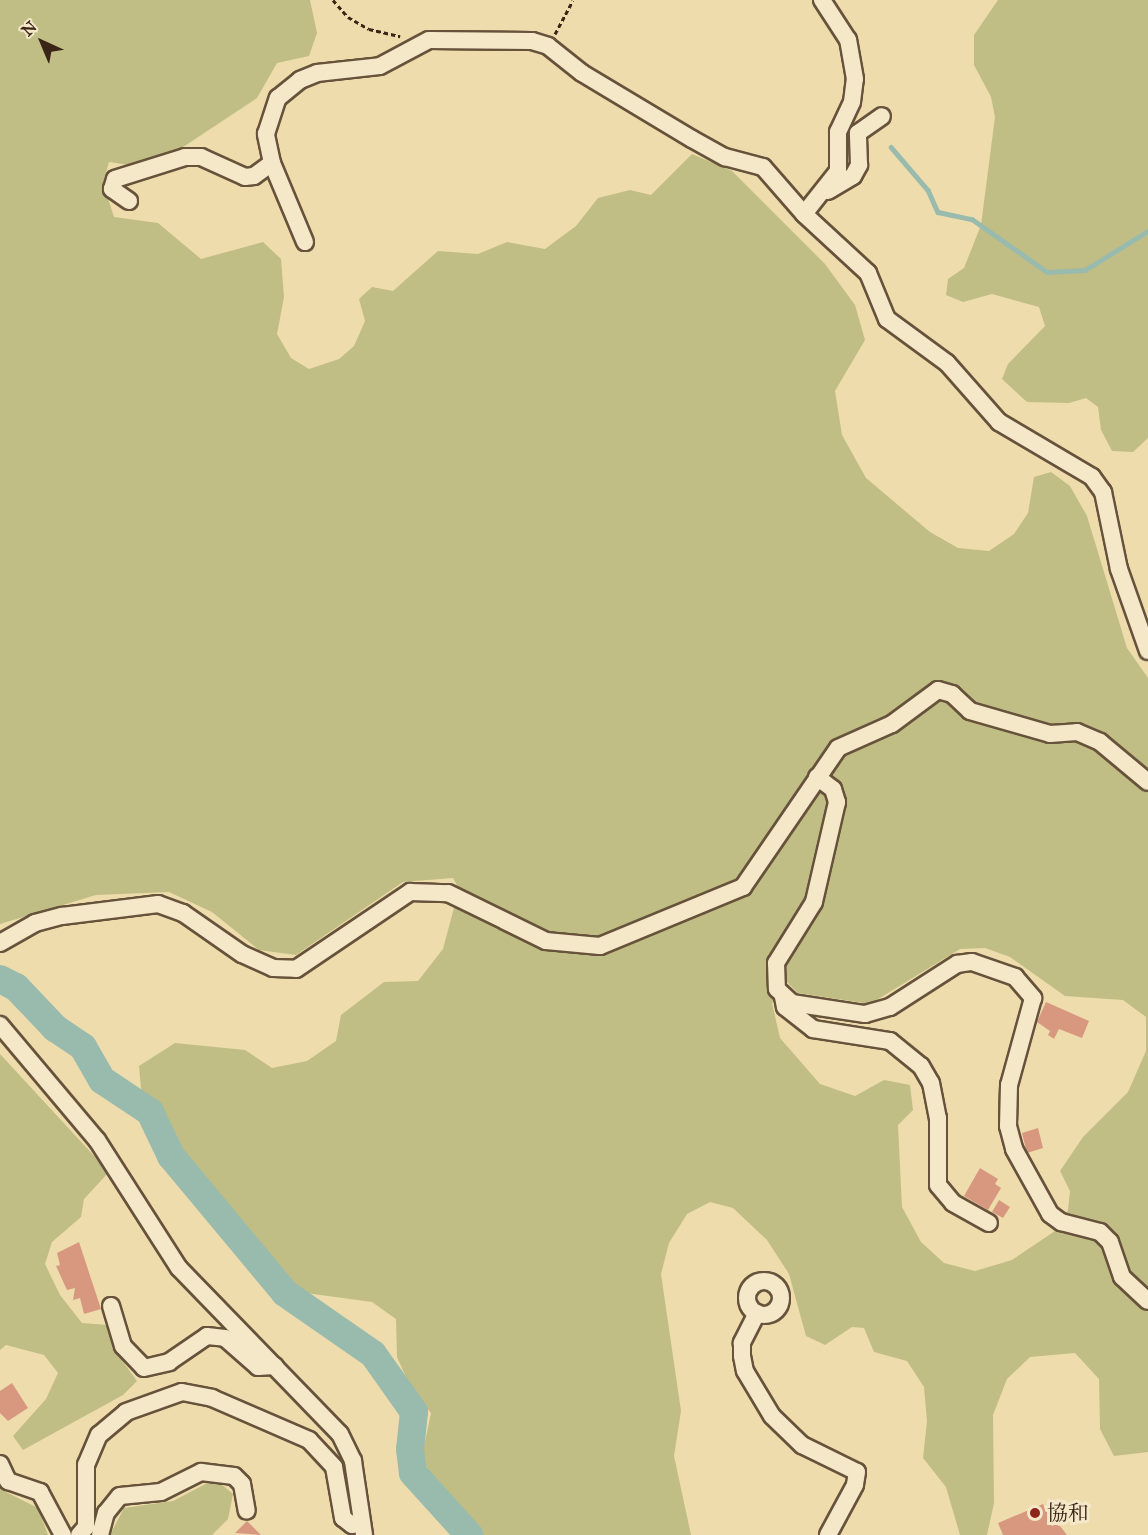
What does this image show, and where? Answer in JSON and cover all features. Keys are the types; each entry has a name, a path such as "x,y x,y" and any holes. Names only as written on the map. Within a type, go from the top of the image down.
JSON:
{"street":[{"path":"804,214 838,171 838,132 852,102 855,79 848,40 822,0"},
{"path":"305,242 272,163 268,121 278,98 300,80 317,73 380,66 423,42 532,41 548,46 582,73 692,139 725,157 763,167 804,214 868,273 887,319 947,363 980,405 999,422 1092,477 1103,492 1119,569 1148,651"},
{"path":"819,197 853,176 859,165 858,133 882,116"},
{"path":"129,201 111,189 116,179 185,157 201,157 245,177 254,176 272,163"},
{"path":"0,944 35,923 62,916 158,904 183,913 242,954 273,968 296,969 410,892 448,893 546,941 600,946 743,887 838,748 892,724 938,690 952,694 970,711 1050,734 1077,732 1092,738 1124,758 1148,782"},
{"path":"818,777 833,789 837,802 814,902 776,963 775,980 785,1007 813,1029 890,1041 921,1066 930,1083 938,1118 938,1185 953,1203 989,1223"},
{"path":"783,997 792,1003 872,1014 957,964 972,962 1015,977 1034,998 1009,1085 1008,1126 1014,1149 1050,1214 1061,1222 1100,1232 1110,1242 1122,1278 1148,1301"},
{"path":"0,1025 97,1140 178,1268 275,1366 348,1446 363,1528 352,1525 342,1518 334,1467 309,1440 212,1398 182,1392 126,1413 99,1435 86,1465 86,1527 79,1535"},
{"path":"111,1306 123,1346 144,1368 169,1362 207,1336 225,1338 258,1367 275,1366"},
{"path":"757,1313 742,1343 742,1356 746,1371 772,1416 802,1445 857,1472 855,1485 828,1535"},
{"path":"0,1464 8,1481 40,1492 63,1535"},
{"path":"100,1535 111,1505 120,1496 161,1492 201,1472 234,1476 242,1485 247,1511"}],"path":[{"path":"333,0 348,17 369,29 423,42"},
{"path":"548,46 573,0"}],"shaded area":[{"path":"0,0 310,0 317,33 309,56 277,63 257,98 165,159 129,165 109,162 103,183 114,217 158,223 201,259 263,242 281,259 284,297 277,334 291,358 309,369 339,359 354,346 365,321 359,299 372,287 393,291 438,251 478,254 507,242 545,249 576,226 598,198 630,190 651,195 692,154 732,171 825,264 855,305 865,340 835,391 842,435 866,478 930,532 958,548 989,551 1014,534 1028,513 1034,477 1051,472 1070,486 1087,516 1127,648 1148,678 1148,1452 1114,1456 1100,1429 1099,1379 1075,1353 1030,1357 1007,1379 993,1415 994,1503 987,1535 960,1535 946,1487 923,1458 927,1421 924,1387 907,1361 874,1352 864,1328 852,1327 825,1345 806,1336 789,1274 767,1240 733,1208 710,1202 687,1214 669,1243 661,1274 681,1411 674,1456 691,1535 480,1535 463,1508 433,1481 422,1456 431,1413 412,1391 397,1357 396,1319 372,1302 291,1291 254,1236 174,1139 141,1089 139,1066 175,1043 245,1050 272,1068 307,1061 336,1041 341,1015 384,982 418,981 443,949 459,889 453,878 403,882 296,955 259,950 212,912 169,892 96,895 0,924","holes":["985,948 1010,957 1065,996 1123,1000 1146,1017 1146,1051 1128,1092 1083,1137 1060,1171 1070,1191 1068,1210 1055,1231 1012,1260 975,1271 944,1263 921,1242 902,1207 898,1125 913,1110 910,1085 884,1080 855,1096 820,1084 780,1038 772,1003 787,982 798,993 870,1004 960,949"]},
{"path":"998,0 1148,0 1148,438 1133,452 1112,451 1101,430 1098,407 1086,398 1069,403 1027,402 1002,379 1008,364 1045,326 1039,307 992,294 963,302 946,295 948,279 964,268 981,225 995,117 991,97 974,65 974,35"},
{"path":"0,1054 109,1172 84,1199 81,1217 52,1242 45,1264 60,1295 82,1323 108,1325 118,1355 137,1381 123,1395 23,1450 13,1436 46,1399 58,1373 44,1355 6,1345 0,1350"},
{"path":"215,1479 233,1494 228,1519 212,1535 110,1535 124,1508 173,1501"},
{"path":"0,1489 38,1508 48,1535 0,1535"}],"building":[{"path":"1046,1002 1089,1021 1082,1038 1059,1029 1054,1039 1048,1035 1050,1031 1037,1022"},
{"path":"1038,1128 1043,1148 1027,1153 1022,1133"},
{"path":"980,1168 998,1179 995,1184 1001,1188 988,1210 964,1196"},
{"path":"999,1200 1010,1207 1003,1218 992,1212"},
{"path":"79,1242 101,1309 84,1314 80,1298 73,1300 75,1288 67,1290 56,1266 60,1265 57,1253"},
{"path":"12,1383 28,1408 8,1421 0,1413 0,1391"},
{"name":"協和","path":"1043,1504 1067,1535 1003,1535 998,1523"},
{"path":"247,1521 261,1535 235,1533"}],"waterway":[{"path":"891,147 928,190 938,212 972,219 1047,272 1085,270 1148,231"},
{"path":"0,979 16,987 55,1028 83,1047 102,1080 150,1112 171,1156 285,1293 373,1354 414,1412 410,1449 413,1473 469,1535"}],"place":[{"name":"協和","path":"1035,1513"}]}
